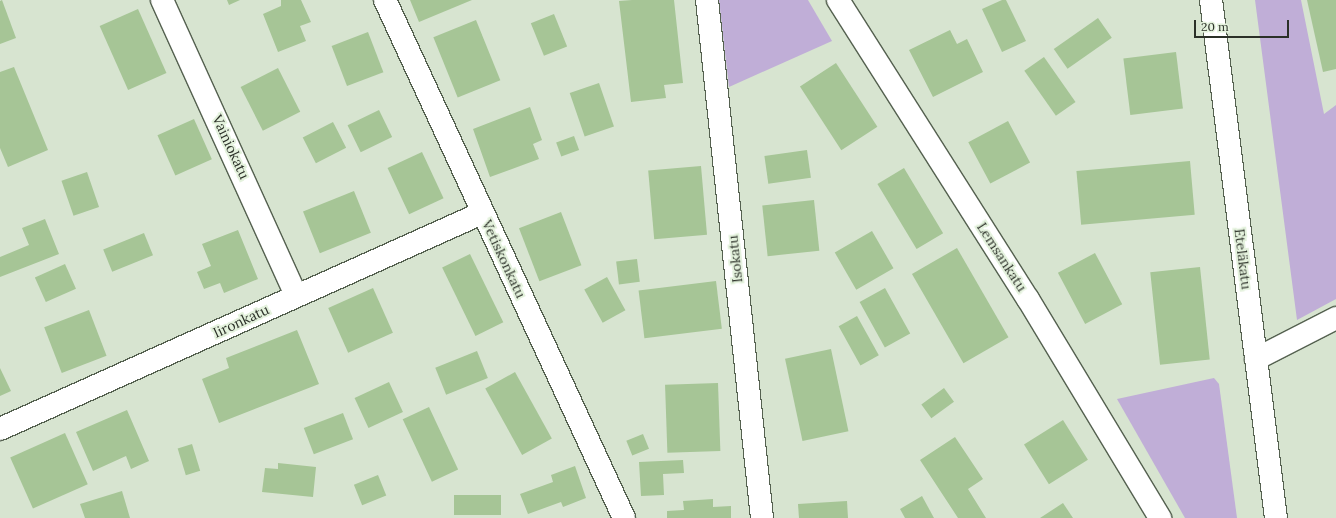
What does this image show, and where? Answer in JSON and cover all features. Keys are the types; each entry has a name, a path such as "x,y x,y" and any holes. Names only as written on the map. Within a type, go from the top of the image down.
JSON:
{"street":[{"name":"Vainiokatu","path":"162,0 296,295"},
{"name":"Vetiskonkatu","path":"385,0 624,518"},
{"name":"Isokatu","path":"707,0 762,518"},
{"name":"Lemsankatu","path":"838,0 1028,299 1160,518"},
{"name":"Eteläkatu","path":"1211,0 1276,518"},
{"name":"Iironkatu","path":"0,429 296,295 482,213"},
{"path":"1256,359 1336,318"}],"shaded area":[{"path":"719,0 808,0 832,41 729,87"},
{"path":"1255,0 1301,0 1324,114 1336,105 1336,299 1297,320"},
{"path":"1214,378 1219,384 1237,518 1185,518 1117,399"}],"building":[{"path":"2,0 16,38 0,44 0,1"},
{"path":"227,0 240,0 229,5"},
{"path":"281,0 301,0 311,22 300,26 306,41 278,52 263,14 281,6"},
{"path":"410,0 472,0 419,22"},
{"path":"674,0 683,83 664,85 666,98 631,102 619,1"},
{"path":"1002,0 1006,0 1026,41 1002,52 982,9"},
{"path":"1307,0 1336,0 1336,69 1323,72"},
{"path":"138,9 166,73 128,90 100,26"},
{"path":"554,14 567,46 544,56 531,23"},
{"path":"1098,18 1112,38 1068,69 1054,49"},
{"path":"476,20 500,80 458,97 433,37"},
{"path":"950,30 957,44 967,39 983,72 933,97 909,50"},
{"path":"368,32 383,72 347,86 332,46"},
{"path":"1176,52 1183,109 1130,115 1123,58"},
{"path":"1044,57 1076,102 1056,116 1024,71"},
{"path":"836,63 877,127 841,150 800,86"},
{"path":"14,67 48,150 8,167 0,148 0,72"},
{"path":"278,68 300,112 263,131 241,87"},
{"path":"599,83 614,126 585,137 570,93"},
{"path":"530,107 542,140 533,144 539,159 490,177 473,129"},
{"path":"379,110 392,137 361,152 348,125"},
{"path":"194,119 212,159 175,175 157,135"},
{"path":"1008,121 1030,162 990,184 968,142"},
{"path":"333,122 346,148 316,163 303,137"},
{"path":"574,136 579,150 561,157 556,142"},
{"path":"807,150 811,178 768,184 764,156"},
{"path":"422,152 444,198 409,214 388,168"},
{"path":"1190,161 1195,215 1081,225 1076,171"},
{"path":"701,166 707,235 654,239 648,171"},
{"path":"904,168 943,233 917,249 877,184"},
{"path":"87,172 99,207 74,216 61,181"},
{"path":"354,191 371,233 320,253 303,212"},
{"path":"814,200 819,251 768,256 762,205"},
{"path":"561,212 581,265 539,281 519,228"},
{"path":"45,219 59,254 0,277 0,257 29,245 22,228"},
{"path":"238,230 258,279 224,293 220,283 204,289 197,272 211,266 202,244"},
{"path":"872,231 894,268 856,290 835,252"},
{"path":"144,233 153,255 112,272 103,249"},
{"path":"957,248 1008,337 963,363 912,274"},
{"path":"1095,253 1122,304 1085,324 1058,273"},
{"path":"470,254 503,322 475,336 442,268"},
{"path":"637,259 640,282 619,284 616,262"},
{"path":"65,264 76,289 46,302 35,277"},
{"path":"1200,267 1210,359 1160,365 1150,272"},
{"path":"607,277 625,310 603,323 584,290"},
{"path":"716,281 722,329 644,338 639,291"},
{"path":"373,288 393,333 348,353 328,308"},
{"path":"885,288 910,333 885,348 860,302"},
{"path":"89,310 107,356 62,373 44,327"},
{"path":"857,316 879,355 860,366 839,326"},
{"path":"297,330 319,384 219,423 202,379 229,368 226,358"},
{"path":"831,349 848,431 802,441 785,359"},
{"path":"477,351 488,378 446,395 435,368"},
{"path":"0,368 11,391 0,396"},
{"path":"515,372 552,438 522,455 485,388"},
{"path":"389,382 403,412 369,428 355,398"},
{"path":"718,383 720,451 667,453 665,385"},
{"path":"944,388 954,402 931,418 921,404"},
{"path":"429,407 458,470 432,482 403,419"},
{"path":"127,410 149,461 131,469 126,456 93,471 76,432"},
{"path":"343,413 353,439 314,454 304,428"},
{"path":"1063,420 1088,460 1049,484 1024,444"},
{"path":"65,433 88,484 33,509 10,457"},
{"path":"643,434 649,449 632,456 626,441"},
{"path":"955,437 983,479 968,489 986,518 958,518 920,460"},
{"path":"192,444 200,471 186,475 178,448"},
{"path":"683,460 684,473 663,474 664,495 641,496 639,462"},
{"path":"278,463 316,467 313,497 262,492 265,468 278,469"},
{"path":"575,466 586,498 563,507 561,502 528,514 520,494 553,482 551,475"},
{"path":"378,475 386,495 362,505 354,485"},
{"path":"122,491 130,518 85,518 80,504"},
{"path":"454,495 501,495 501,515 454,515"},
{"path":"922,496 934,518 905,518 900,509"},
{"path":"713,499 713,507 731,506 731,518 667,518 667,511 684,510 683,501"},
{"path":"847,501 848,518 799,518 798,504"},
{"path":"1063,503 1073,518 1040,518"}]}
